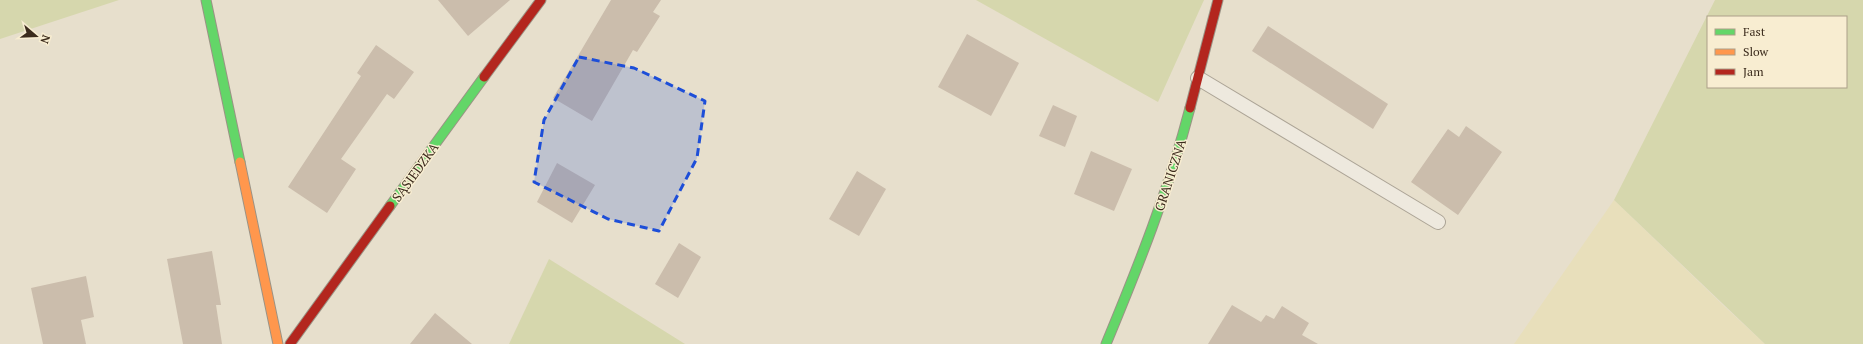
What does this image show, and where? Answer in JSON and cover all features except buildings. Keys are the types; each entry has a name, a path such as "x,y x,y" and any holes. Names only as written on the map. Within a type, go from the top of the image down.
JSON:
{"street":[{"path":"206,0 278,344"},
{"name":"SĄSIEDZKA","path":"290,344 502,51 541,0"},
{"name":"GRANICZNA","path":"1106,344 1143,256 1184,132 1218,0"}],"lane":[{"path":"1198,78 1438,222"}],"highlighted area":[{"path":"579,57 634,68 705,101 697,158 659,231 608,219 534,182 544,120"}],"shaded area":[{"path":"1614,200 1726,308 1765,344 1514,344"}],"green space":[{"path":"0,0 119,0 0,39"},
{"path":"976,0 1204,0 1158,102"},
{"path":"1715,0 1863,0 1863,344 1765,344 1614,200"},
{"path":"549,259 685,344 509,344"}],"traffic: fast":[{"path":"206,0 240,162"},
{"path":"390,206 484,77"},
{"path":"1106,344 1130,286 1163,198 1190,108"}],"traffic: slow":[{"path":"240,162 278,344"}],"traffic: jam":[{"path":"484,77 541,0"},
{"path":"1190,108 1218,0"},
{"path":"290,344 390,206"}]}
